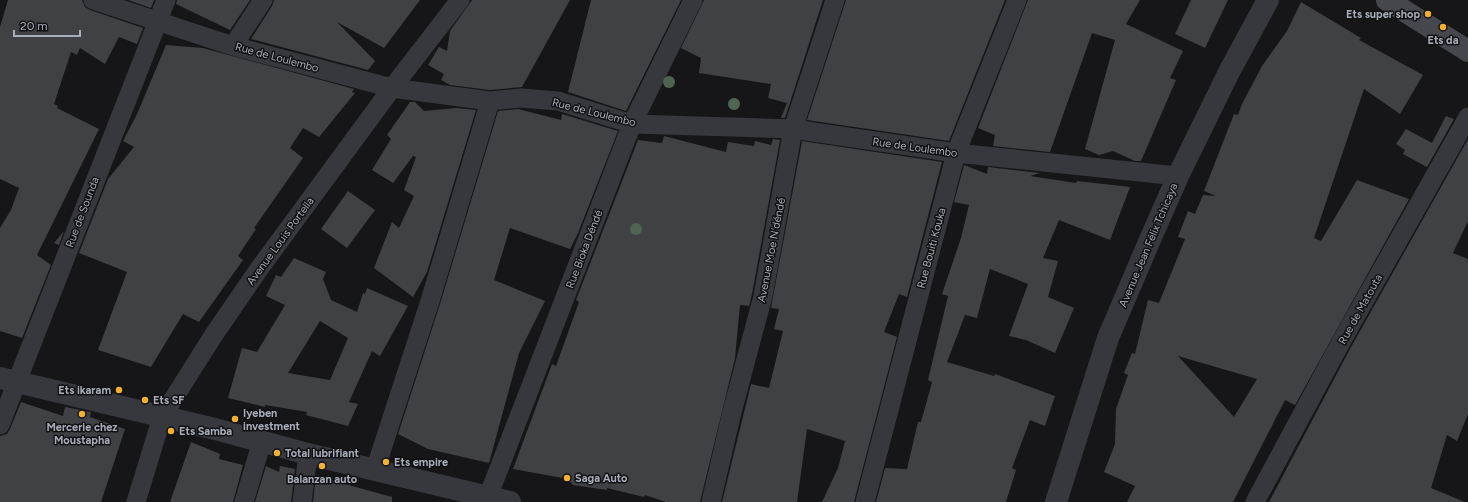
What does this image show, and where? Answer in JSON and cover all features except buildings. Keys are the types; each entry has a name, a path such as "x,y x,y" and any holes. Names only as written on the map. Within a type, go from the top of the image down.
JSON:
{"main road":[{"path":"1387,0 1468,51"}],"street":[{"name":"Rue de Loulembo","path":"92,0 233,46 392,88 490,101 522,98 558,102 632,124 794,129 956,153 1178,176"},
{"name":"Rue de Sounda","path":"0,425 8,381 166,0"},
{"path":"233,46 263,0"},
{"name":"Avenue Louis Portella","path":"136,502 162,417 212,336 392,88 460,0"},
{"name":"Rue Bioka Déndé","path":"487,499 632,124 693,0"},
{"name":"Avenue Moe N'déndé","path":"712,502 732,412 763,296 794,129 835,0"},
{"name":"Rue Bouiti Kouka","path":"865,502 956,153 1017,0"},
{"name":"Avenue Jean Félix Tchicaya","path":"1056,502 1108,338 1178,176 1229,72 1268,0"},
{"path":"375,470 430,301 490,101"},
{"name":"Rue de Matouta","path":"1255,502 1345,336 1468,117"},
{"path":"8,381 262,441 487,499 510,502"},
{"path":"244,502 262,441"},
{"path":"302,502 308,454"}],"place":[{"name":"Ets super shop","path":"1428,14"},
{"name":"Ets da","path":"1443,27"},
{"name":"Ets ikaram","path":"119,390"},
{"name":"Ets SF","path":"145,400"},
{"name":"Mercerie chez Moustapha","path":"82,414"},
{"name":"Iyeben investment","path":"235,419"},
{"name":"Ets Samba","path":"171,431"},
{"name":"Total lubrifiant","path":"277,453"},
{"name":"Ets empire","path":"386,462"},
{"name":"Balanzan auto","path":"322,466"},
{"name":"Saga Auto","path":"567,478"}]}
